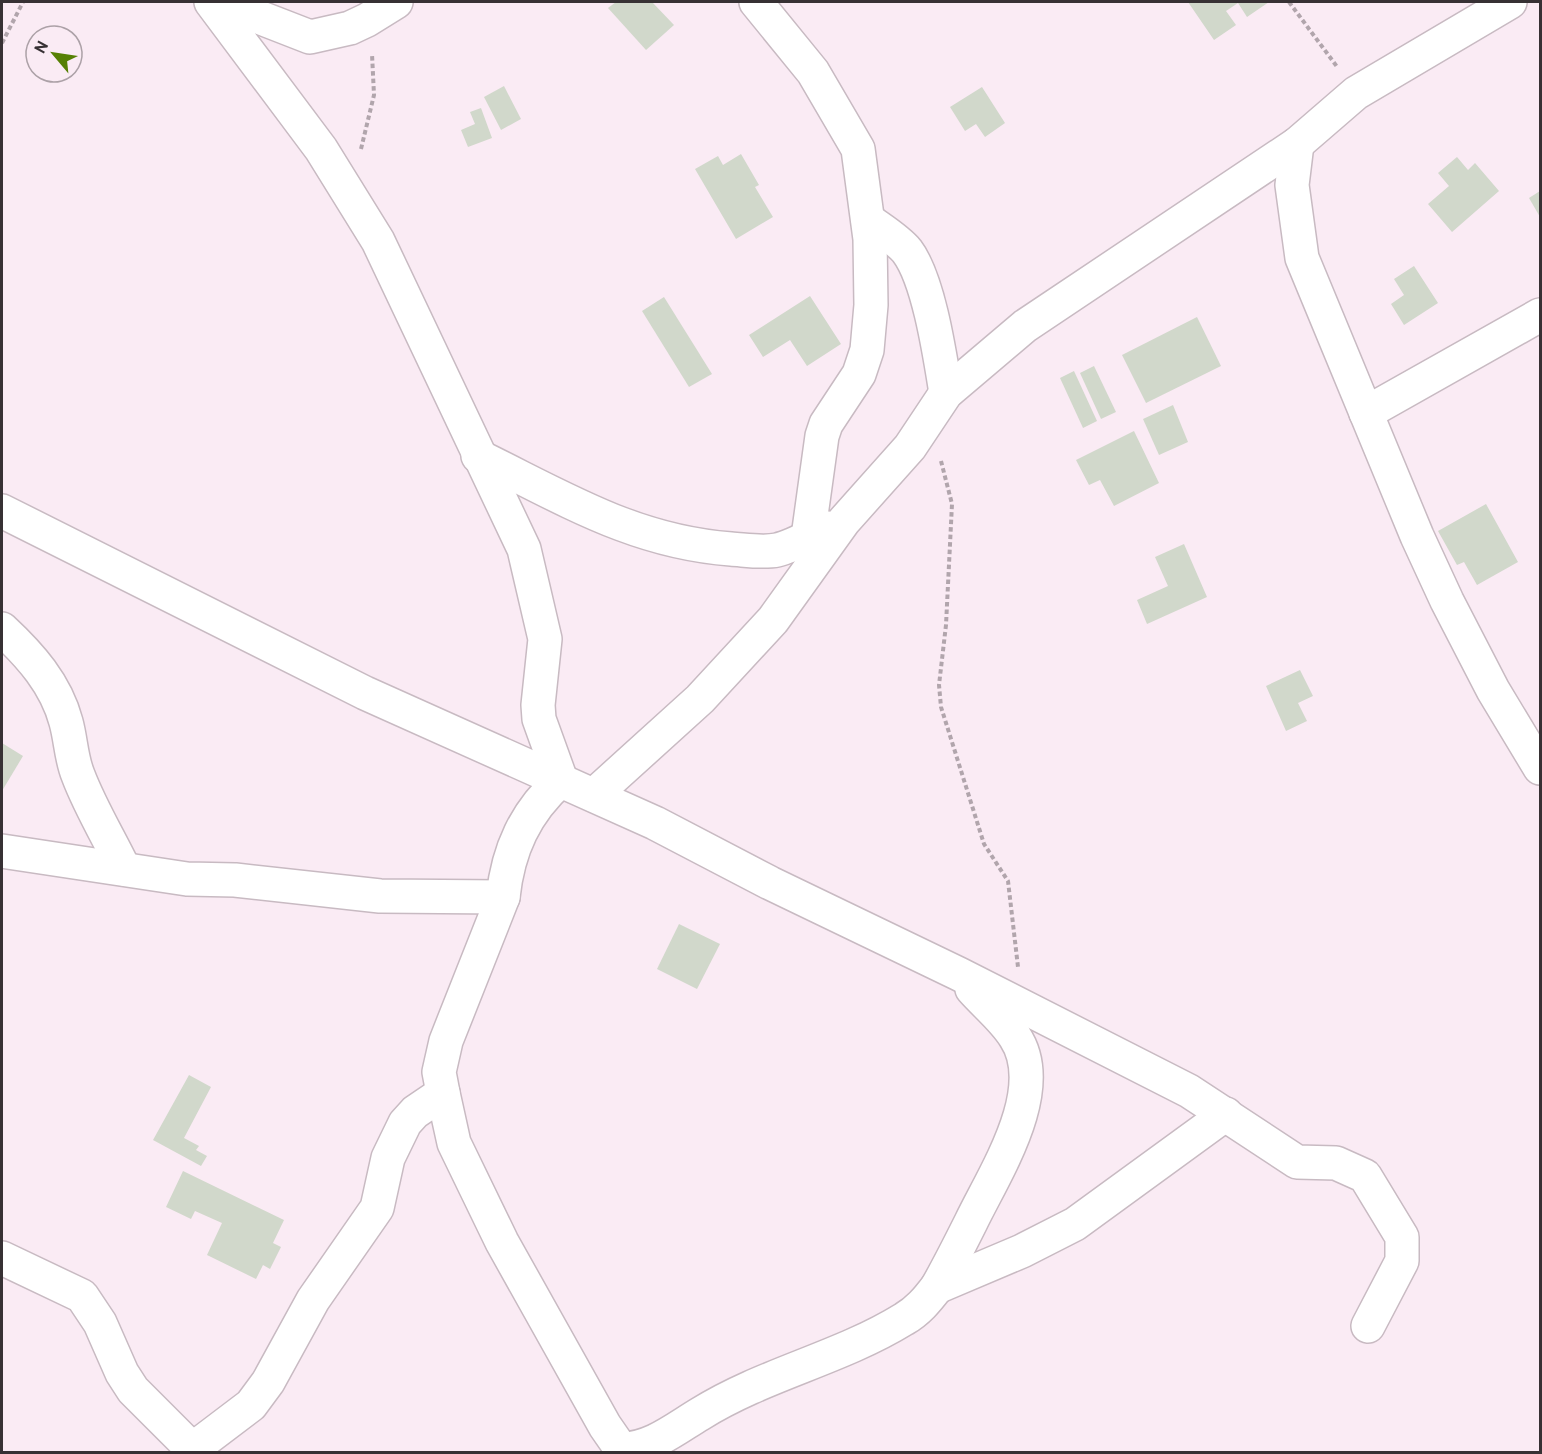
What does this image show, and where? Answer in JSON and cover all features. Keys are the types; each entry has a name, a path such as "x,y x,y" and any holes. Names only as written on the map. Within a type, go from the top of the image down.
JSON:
{"street":[{"path":"211,2 321,149 378,241 529,564 545,639 538,705 539,719 561,780"},
{"path":"220,2 310,37 327,35 368,20 396,2"},
{"path":"756,2 813,72 858,149 868,220 871,305 867,350 859,374 826,424 822,436 808,537"},
{"path":"594,795 700,699 743,653 793,593 844,521 910,447 938,406 1025,326 1297,144 1356,93 1510,2"},
{"path":"1297,144 1292,185 1302,258 1447,600 1493,690 1540,768"},
{"path":"868,220 899,243 910,256 930,310 938,406"},
{"path":"1366,413 1540,315"},
{"path":"478,456 584,511 656,538 760,551 778,550 844,521"},
{"path":"2,511 365,693 594,795 959,974 1189,1091 1297,1162 1336,1162 1365,1176 1402,1237 1404,1251 1402,1261 1368,1326"},
{"path":"2,629 24,649 53,687 66,721 73,762 79,778 124,869"},
{"path":"561,780 530,814 519,833 505,881 503,897 446,1041 440,1072 454,1143 502,1242 605,1426 622,1451 650,1444 708,1409 769,1378 861,1342 922,1306 937,1287 1003,1160 1015,1132 1026,1089 1024,1062 1016,1037 959,974"},
{"path":"2,851 187,879 235,880 380,896 503,897"},
{"path":"2,1258 82,1296 100,1323 122,1372 133,1390 190,1451 223,1429 251,1405 268,1382 314,1300 377,1208 388,1158 405,1123 415,1112 443,1093"},
{"path":"937,1287 1022,1251 1075,1224 1226,1114"}],"path":[{"path":"2,43 23,2"},
{"path":"1289,2 1356,93"},
{"path":"361,156 363,136 374,95 374,68 368,20"},
{"path":"938,406 952,504 946,625 939,685 941,707 950,742 970,794 984,844 1008,881 1018,975 1004,997"}],"building":[{"path":"616,2 652,2 674,25 646,50 608,8"},
{"path":"1188,2 1269,2 1247,17 1238,3 1226,11 1236,25 1214,40"},
{"path":"504,86 521,119 501,130 484,97"},
{"path":"982,87 1005,123 985,137 976,124 965,131 950,107"},
{"path":"481,108 492,138 468,147 461,130 475,124 470,112"},
{"path":"741,154 759,185 755,187 773,217 736,239 695,169 718,156 723,165"},
{"path":"1457,157 1468,170 1475,163 1499,191 1452,232 1428,204 1449,186 1438,173"},
{"path":"1540,191 1540,217 1529,198"},
{"path":"1414,266 1438,303 1404,325 1391,304 1404,295 1394,279"},
{"path":"810,296 841,344 807,366 790,340 763,357 749,335"},
{"path":"664,297 712,374 689,387 642,311"},
{"path":"1197,317 1221,366 1146,403 1122,355"},
{"path":"1094,366 1116,412 1101,419 1080,373"},
{"path":"1074,371 1097,421 1083,428 1060,378"},
{"path":"1173,405 1188,442 1159,455 1143,419"},
{"path":"1134,431 1159,483 1114,506 1100,480 1089,485 1076,460"},
{"path":"1486,504 1518,562 1477,585 1464,562 1457,565 1438,531"},
{"path":"1184,544 1207,597 1147,624 1137,600 1168,586 1155,557"},
{"path":"1300,670 1313,696 1298,703 1307,721 1286,731 1266,686"},
{"path":"2,743 23,756 2,791"},
{"path":"679,924 720,944 697,989 657,969"},
{"path":"189,1075 211,1087 184,1138 199,1146 196,1150 207,1156 201,1166 153,1140"},
{"path":"183,1171 284,1220 273,1243 281,1247 270,1269 263,1265 256,1279 207,1255 222,1223 195,1211 191,1219 166,1207"}]}
